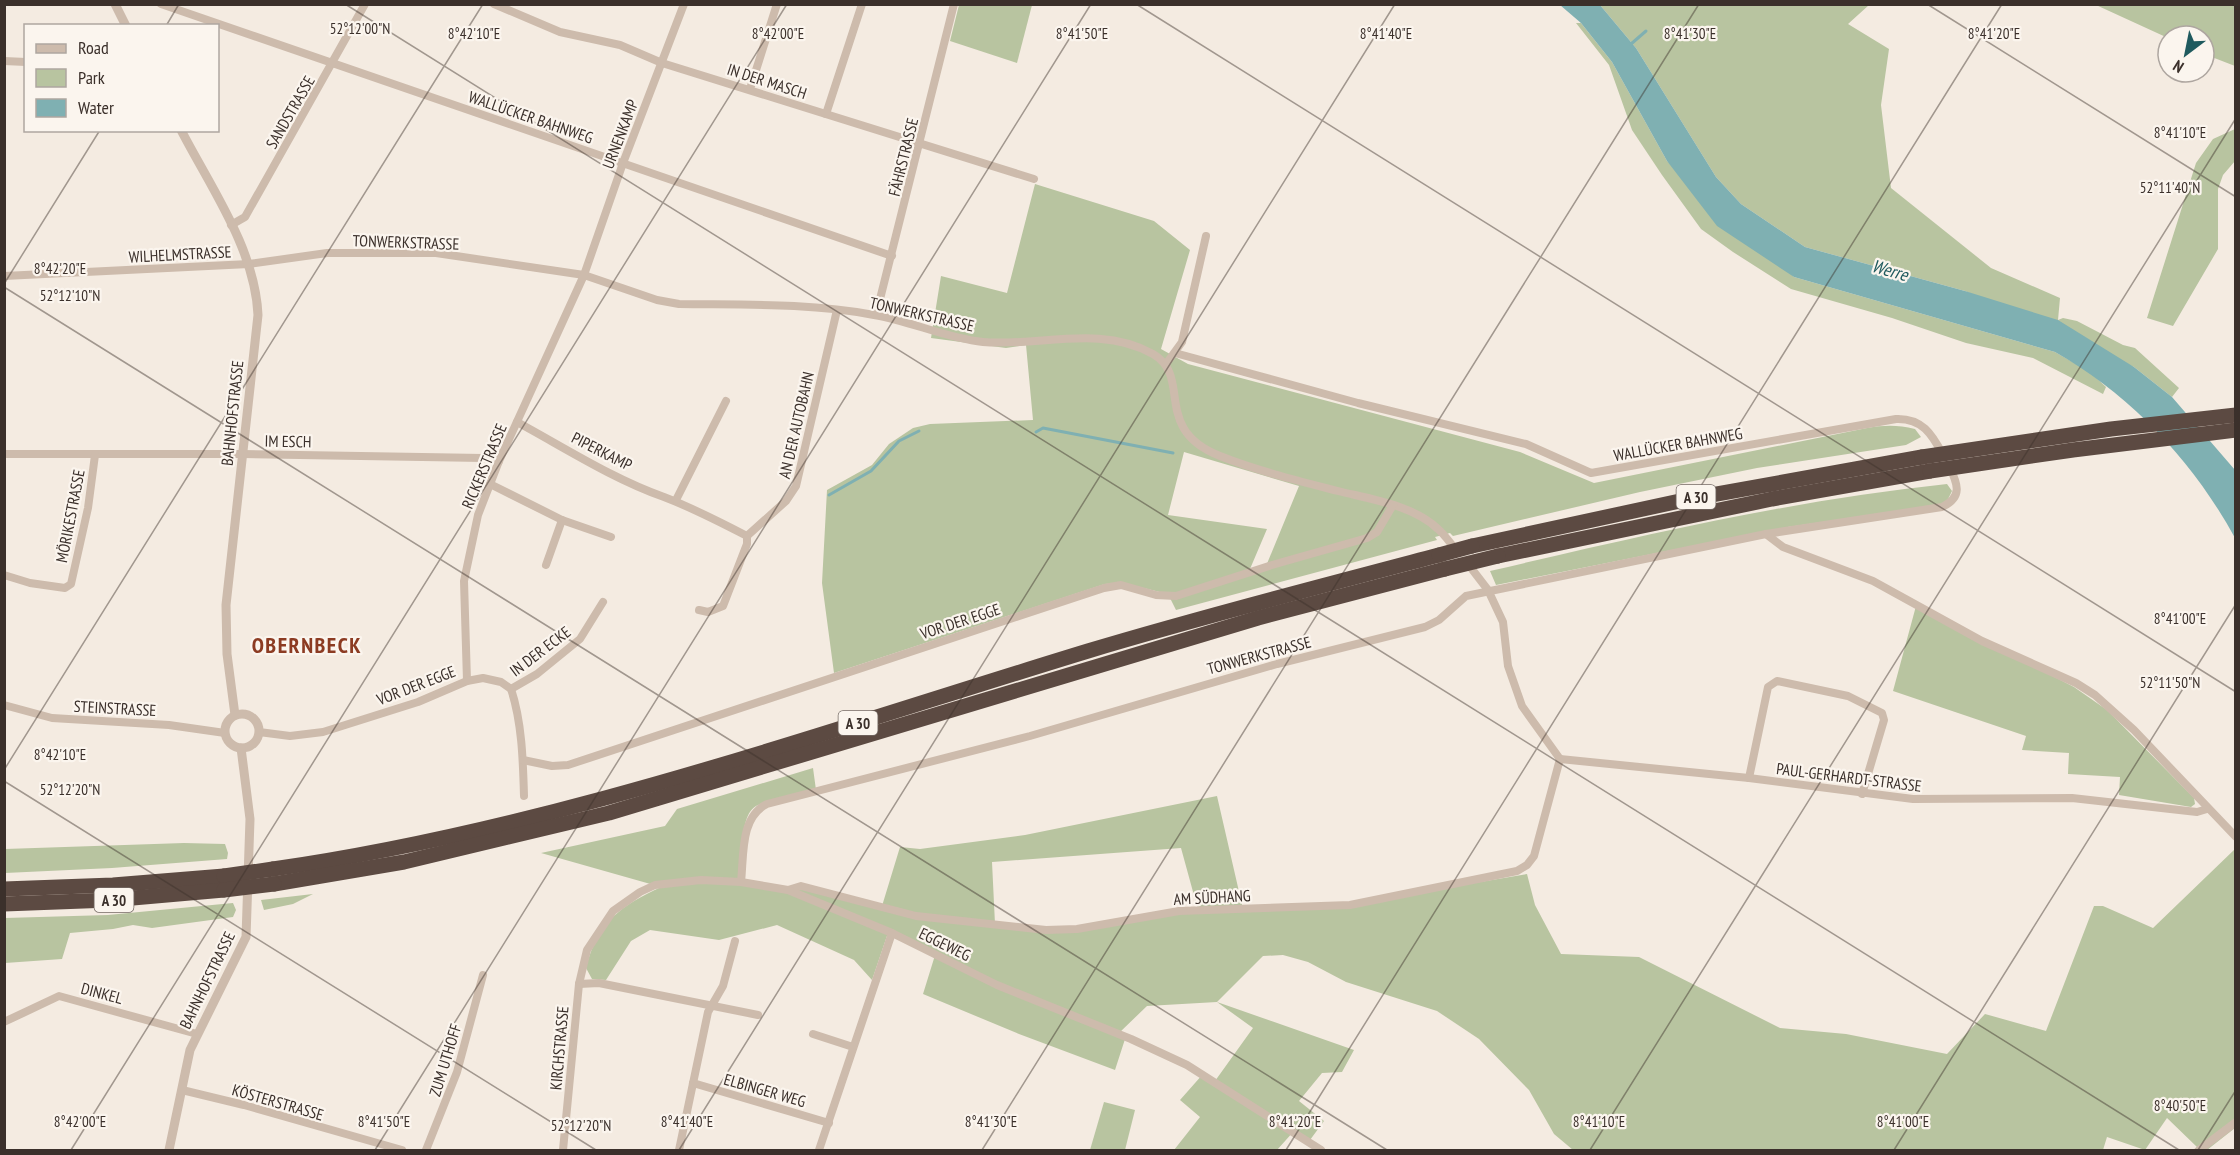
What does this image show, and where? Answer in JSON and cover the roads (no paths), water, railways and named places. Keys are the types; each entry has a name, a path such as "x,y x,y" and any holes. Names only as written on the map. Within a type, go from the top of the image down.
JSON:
{"highway":[{"name":"A 30","path":"273,876 541,816 738,759 1089,651 1472,546 1689,499 1922,457 2111,429 2235,415"},
{"name":"A 30","path":"4,904 110,900 273,876 404,862 609,813 1204,633 1498,556 1772,499 1930,471 2235,430"},
{"name":"A 30","path":"4,889 224,883"}],"street":[{"path":"115,4 125,24"},
{"name":"WALLÜCKER BAHNWEG","path":"161,4 892,256"},
{"name":"SANDSTRASSE","path":"231,225 245,217 365,4"},
{"name":"IN DER MASCH","path":"494,4 560,32 620,45 662,63 1034,179"},
{"name":"URNENKAMP","path":"584,275 623,163 684,4"},
{"path":"750,89 777,4"},
{"path":"826,114 862,4"},
{"name":"FÄHRSTRASSE","path":"876,315 954,4"},
{"path":"4,61 24,62"},
{"name":"BAHNHOFSTRASSE","path":"182,132 249,264 258,315 226,605 227,654 235,715"},
{"path":"1206,236 1182,342 1166,364 1173,381 1176,415 1186,434 1208,450 1255,468 1393,505 1438,529 1488,590 1503,622 1508,666 1522,706 1560,759"},
{"name":"TONWERKSTRASSE","path":"249,264 327,253 436,253 584,275 657,300 679,304 837,309 876,315 949,336 981,341 1024,342 1070,337 1116,342 1154,354 1166,364"},
{"name":"WILHELMSTRASSE","path":"4,276 249,264"},
{"name":"RICKERSTRASSE","path":"467,681 464,581 472,532 499,461 584,275"},
{"name":"AN DER AUTOBAHN","path":"747,536 786,501 796,486 837,309"},
{"name":"WALLÜCKER BAHNWEG","path":"1175,353 1358,403 1526,444 1592,473 1906,419 1916,422 1933,435 1957,483 1955,497 1942,507 1766,534 1488,590"},
{"path":"676,500 726,401"},
{"name":"PIPERKAMP","path":"517,422 612,472 666,498 676,500 747,536"},
{"name":"IM ESCH","path":"4,454 243,453 483,458 499,461"},
{"name":"MÖRIKESTRASSE","path":"4,575 30,583 65,588 71,585 88,508 95,455"},
{"path":"490,484 562,520 611,537"},
{"name":"VOR DER EGGE","path":"523,760 552,766 568,765 1104,588 1122,585 1156,595 1176,596 1366,538 1377,532 1393,505"},
{"path":"546,565 562,520"},
{"path":"1766,534 1783,547 1873,581 1982,641 2076,683 2114,710 2235,837"},
{"path":"699,610 708,612 723,606 747,544 747,536"},
{"name":"TONWERKSTRASSE","path":"741,882 748,824 756,809 767,804 1030,736 1277,664 1425,627 1439,620 1466,596 1488,590"},
{"name":"IN DER ECKE","path":"511,689 537,674 580,639 603,602"},
{"name":"VOR DER EGGE","path":"259,732 290,736 323,732 418,702 467,681 483,678 501,682 511,689"},
{"path":"1749,778 1768,687 1777,681 1848,696 1882,713 1884,720 1862,794"},
{"path":"511,689 523,760 524,796"},
{"name":"STEINSTRASSE","path":"4,705 52,718 170,725 225,733"},
{"path":"235,715 252,717 259,732 255,742 241,748 232,745 225,733 227,722 235,715"},
{"name":"BAHNHOFSTRASSE","path":"169,1150 197,1034 235,965 246,937 250,819 241,748"},
{"name":"PAUL-GERHARDT-STRASSE","path":"1560,759 1749,778 1913,799 2072,798 2197,812 2207,808"},
{"name":"AM SÜDHANG","path":"788,890 801,886 916,916 1046,930 1077,929 1179,911 1350,905 1517,871 1527,865 1534,856 1560,759"},
{"name":"EGGEWEG","path":"579,984 587,950 613,911 640,892 655,885 701,880 741,882 788,890 892,933 997,985 1131,1039 1187,1065 1321,1150"},
{"path":"819,1150 892,933"},
{"path":"679,1150 708,1012 723,986 735,941"},
{"name":"ZUM UTHOFF","path":"426,1150 457,1072 483,975"},
{"path":"579,984 599,982 758,1016"},
{"name":"KIRCHSTRASSE","path":"563,1150 579,984"},
{"name":"DINKEL","path":"4,1022 59,996 197,1034"},
{"path":"813,1034 853,1047"},
{"name":"ELBINGER WEG","path":"693,1083 829,1123"},
{"name":"KÖSTERSTRASSE","path":"182,1090 402,1150"},
{"path":"2199,1150 2235,1122"}],"water":[{"path":"1560,5 1600,5 1636,48 1716,177 1741,204 1805,247 1965,291 2058,320 2134,367 2172,397 2235,470 2235,538 2200,482 2158,432 2109,388 2055,352 1794,277 1717,226 1667,161 1612,62 1581,23"}],"waterway":[{"path":"1631,44 1646,31"},
{"path":"1036,432 1043,428 1173,453"},
{"path":"829,495 871,471 899,441 919,431"}],"district":[{"name":"OBERNBECK","path":"307,645"}],"water label":[{"name":"Werre","path":"1890,270"}]}
